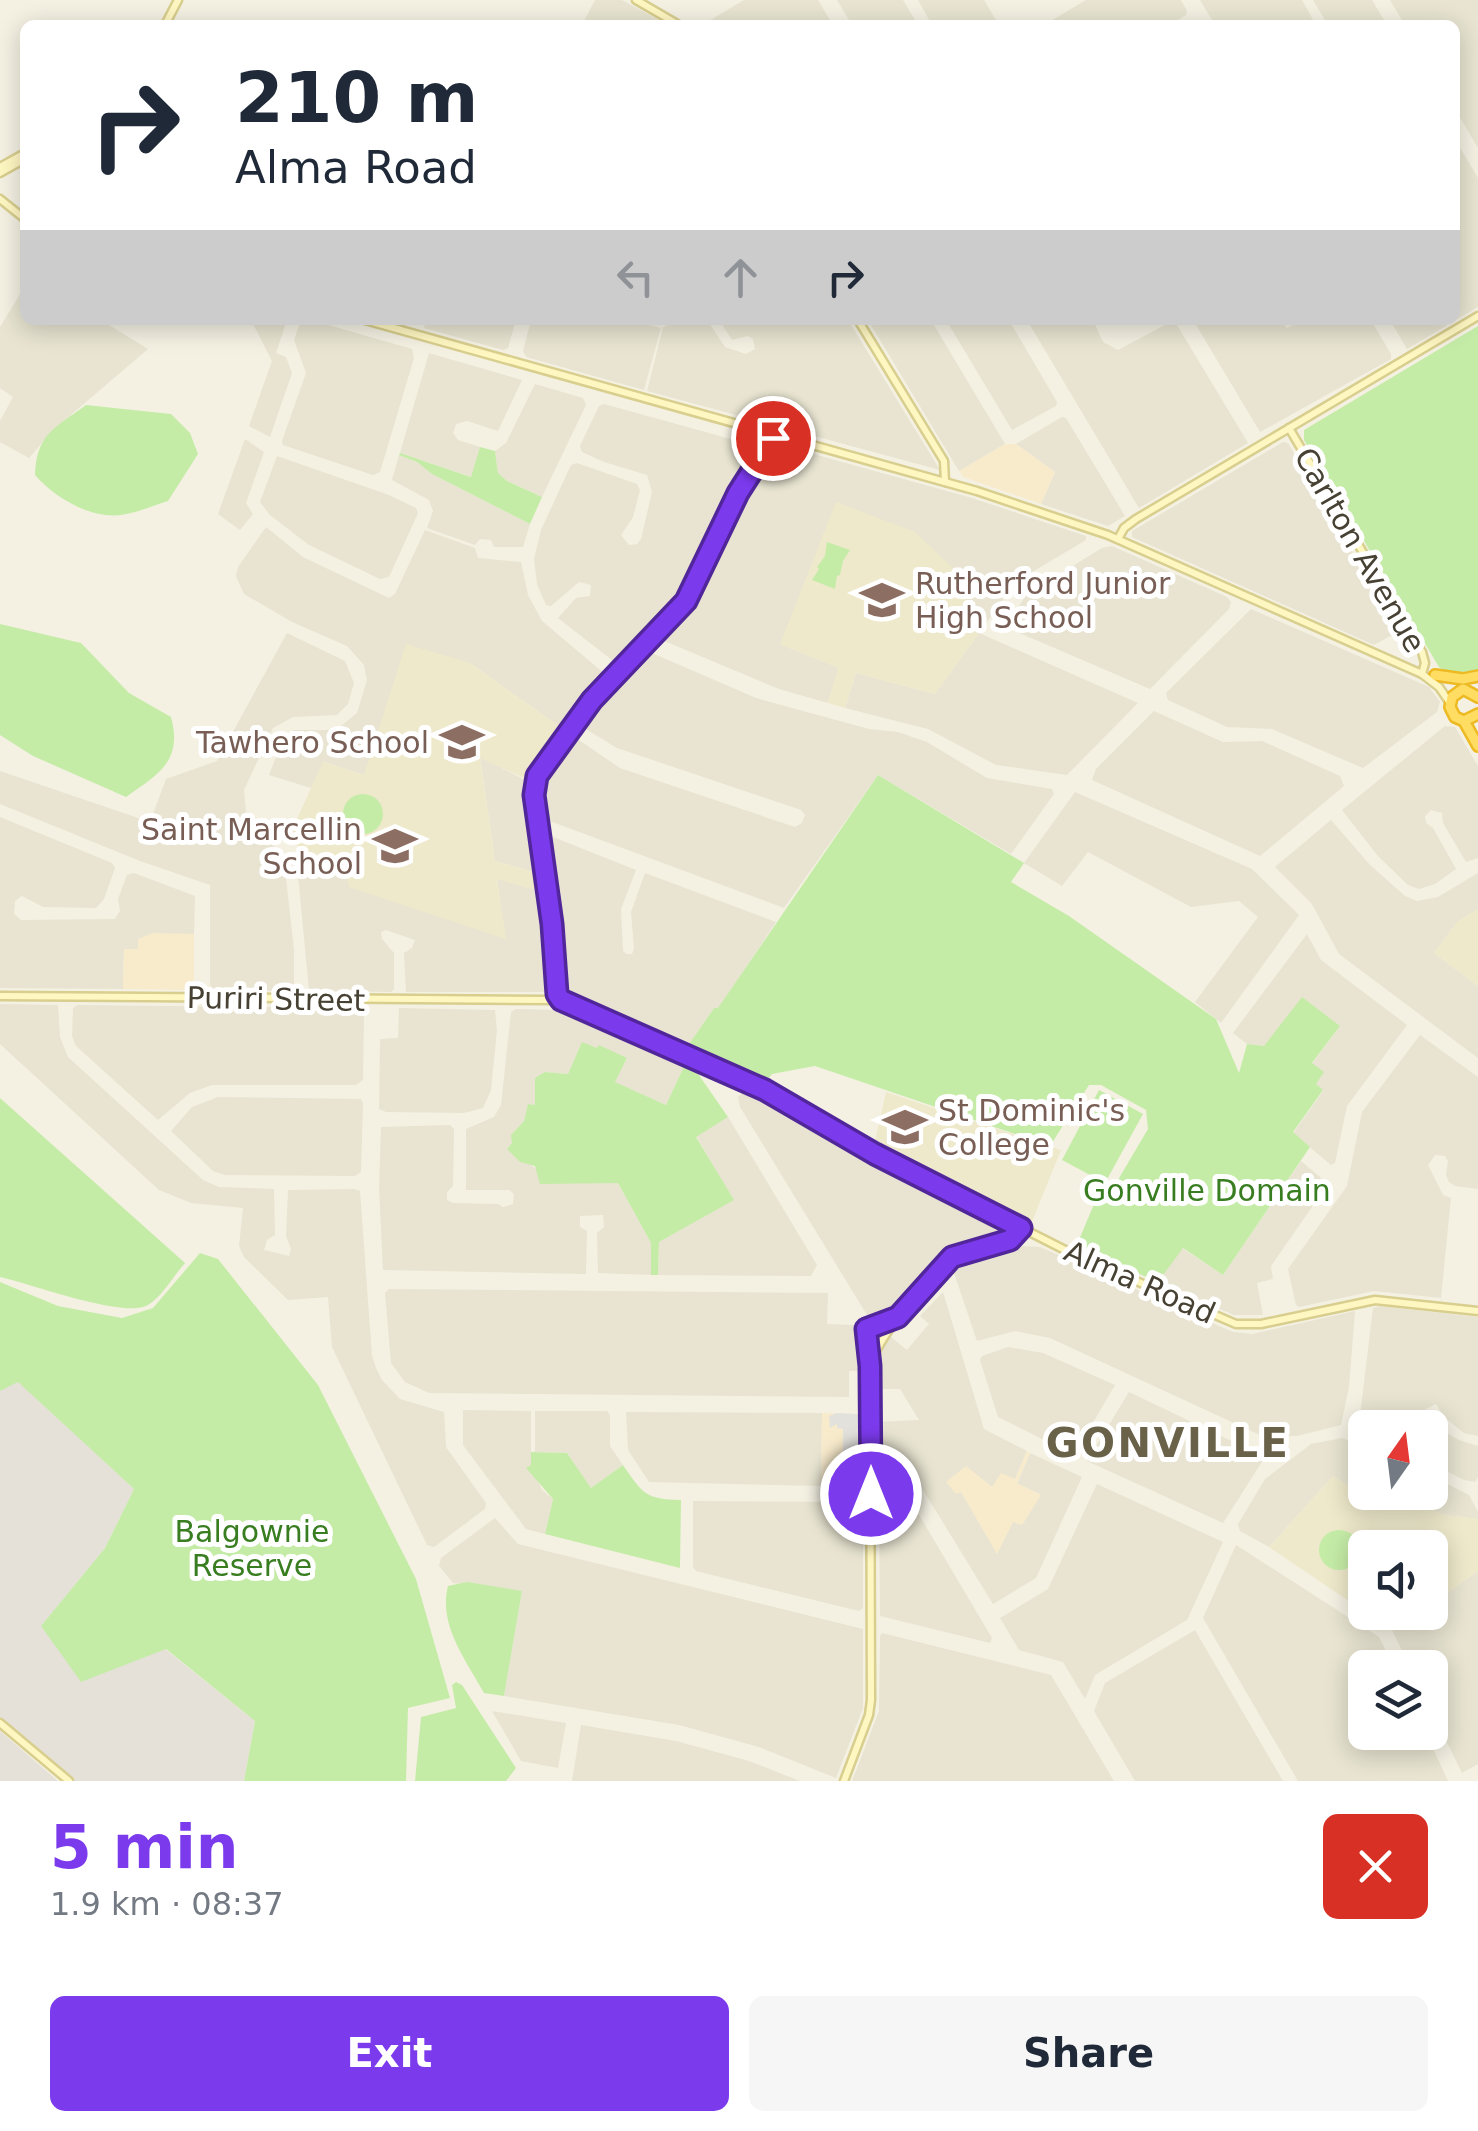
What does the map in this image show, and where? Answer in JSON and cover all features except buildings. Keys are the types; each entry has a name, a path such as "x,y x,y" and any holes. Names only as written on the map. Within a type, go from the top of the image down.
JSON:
{"highway":[{"path":"1435,676 1478,676"},
{"path":"1478,697 1470,688 1452,696 1450,704 1455,717 1464,720 1478,714"},
{"path":"1464,720 1478,746"}],"street":[{"path":"636,0 670,20"},
{"path":"0,200 20,216"},
{"path":"1118,539 1136,519 1478,316"},
{"path":"383,325 946,482 1118,539 1422,674 1440,687 1450,704"},
{"path":"861,325 944,461 946,482"},
{"name":"Carlton Avenue","path":"1289,428 1422,652 1422,674"},
{"path":"557,998 534,795 537,776 592,700 686,601 738,493 774,434"},
{"path":"769,447 804,442"},
{"path":"1422,674 1470,688"},
{"name":"Puriri Street","path":"0,996 557,998 740,1078"},
{"name":"Alma Road","path":"740,1078 875,1154 1021,1228 1242,1325 1374,1300 1478,1310"},
{"path":"870,1366 881,1340 948,1260 1010,1240 1021,1228"},
{"path":"844,1781 867,1722 871,1700 870,1366 865,1337 869,1327 898,1317"},
{"path":"878,1327 881,1340"},
{"path":"865,1337 870,1344 881,1340"},
{"path":"0,1722 69,1781"}],"shaded area":[{"path":"595,0 622,0 659,20 585,20"},
{"path":"744,0 818,0 830,20 710,20"},
{"path":"837,0 903,0 915,20 849,20"},
{"path":"918,0 984,0 996,20 929,20"},
{"path":"1086,0 1181,0 1187,11 1178,20 1052,20"},
{"path":"1200,0 1302,0 1313,20 1212,20"},
{"path":"1313,0 1372,0 1384,20 1325,20"},
{"path":"1390,0 1478,0 1478,148 1460,117 1460,20 1402,20"},
{"path":"1460,147 1478,178 1478,307 1460,318"},
{"path":"20,294 20,325 109,325 148,349 53,430 29,458 0,442 0,421 13,397 0,388 0,327"},
{"path":"254,325 285,325 276,353 286,357 292,373 270,437 249,426 272,361"},
{"path":"299,325 328,325 412,349 414,358 380,472 373,475 283,445 306,373 294,340"},
{"path":"515,325 508,348 503,350 424,328"},
{"path":"530,325 661,328 644,390 526,357 523,351"},
{"path":"710,325 725,347 746,354 755,349 753,339 748,336 732,340 722,325 851,325 940,470 647,391 663,327"},
{"path":"871,325 934,325 1005,444 959,471"},
{"path":"949,325 1012,325 1057,402 1012,430"},
{"path":"1030,325 1095,325 1103,342 1118,350 1165,325 1177,325 1248,443 1139,508"},
{"path":"1196,325 1374,325 1391,359 1260,432"},
{"path":"1393,325 1448,325 1407,349"},
{"path":"429,353 522,380 498,431 467,421 456,424 453,433 458,440 480,447 472,477 400,453"},
{"path":"535,384 583,398 586,405 542,497 498,473 495,451 506,443"},
{"path":"604,404 757,449 728,493 680,598 618,661 558,618 576,598 590,596 591,585 579,582 551,606 546,605 537,584 534,559 541,530 571,465 577,463 637,484 640,490 633,517 621,535 629,545 641,539 652,492 647,475 604,462 582,452 580,446 599,406"},
{"path":"1062,417 1125,516 1108,526 1041,504 1055,472 1016,444"},
{"path":"245,439 264,452 246,503 253,514 240,530 218,514"},
{"path":"1283,442 1288,443 1399,631 1374,645 1132,537 1132,531"},
{"path":"1005,444 1016,444 1055,472 1041,504 963,477 959,471"},
{"path":"788,447 972,498 1086,536 1086,540 1017,581 984,626 959,613 780,644 839,668 828,703 779,689 662,640 693,608 745,496 776,451"},
{"path":"399,455 530,524 523,547 494,547 491,540 480,539 475,545 427,528 433,511 429,500 392,480"},
{"path":"277,456 416,508 418,513 389,577 380,579 309,545 270,515 260,502"},
{"name":"Rutherford Junior High School","path":"836,502 915,532 972,586 959,613 979,623 979,633 935,694 856,673 845,708 828,703 838,668 780,644"},
{"path":"266,527 303,557 389,598 395,594 425,530 475,548 478,558 521,562 528,595 542,621 605,674 578,701 560,727 470,663 364,775 324,762 311,788 269,775 284,737 294,730 333,730 341,726 357,713 367,680 364,665 347,646 292,622 244,594 236,576 238,567"},
{"path":"1112,546 1231,602 1229,609 1150,689 1015,631 1011,618 1027,594 1102,548"},
{"path":"1251,609 1429,687 1440,702 1437,712 1363,768 1272,729 1227,727 1168,700 1166,693"},
{"path":"287,633 345,661 354,683 348,704 337,715 293,717 273,728 244,790 247,823 279,850 284,860 294,988 213,990 210,885 0,804 0,771 150,822 166,779 217,761"},
{"path":"979,633 1138,703 1067,775 996,765 928,729 845,708 856,673 935,694"},
{"path":"406,644 470,663 560,727 524,778 480,758 495,861 537,873 539,891 497,879 506,939 349,887 345,866 300,851 291,832 323,762 364,775"},
{"path":"652,653 756,698 869,729 898,732 927,742 987,778 1052,789 1054,794 1011,854 878,775 784,908 547,820 542,799 545,777 576,738 620,768 795,827 802,823 805,815 801,810 617,748 584,728 596,706"},
{"path":"1154,711 1223,742 1262,741 1340,776 1344,786 1260,856 1092,780 1096,769"},
{"path":"1445,726 1455,727 1478,766 1478,858 1466,862 1443,823 1442,813 1431,810 1425,816 1426,823 1433,828 1456,869 1435,884 1419,889 1408,885 1378,856 1342,810"},
{"path":"480,757 525,780 537,873 495,861"},
{"path":"1075,792 1252,869 1299,915 1221,1023 1195,1002 1258,917 1239,901 1191,907 1088,852 1062,886 1024,863"},
{"path":"0,817 112,863 115,868 104,899 96,908 43,907 22,896 15,901 14,914 21,920 115,919 127,875 134,873 195,896 194,934 153,934 138,949 124,949 123,989 0,988"},
{"path":"1331,820 1370,865 1405,896 1417,901 1438,897 1478,873 1478,909 1457,922 1434,953 1478,986 1478,1058 1339,954 1312,904 1275,867"},
{"path":"548,835 636,870 621,909 623,951 627,954 634,949 631,912 645,873 776,922 718,1009 714,1008 687,1047 565,993"},
{"path":"300,851 345,866 505,939 497,878 539,891 548,952 547,992 406,992 404,953 415,940 386,930 381,932 382,939 394,953 391,992 309,991 296,854"},
{"path":"1478,909 1478,986 1434,953 1457,922"},
{"path":"153,933 194,934 194,990 123,989 124,949 138,949 138,939"},
{"path":"1307,934 1321,960 1407,1025 1347,1106 1335,1163 1331,1165 1293,1133 1323,1091 1315,1084 1312,1064 1340,1026 1264,1046 1247,1044 1233,1033"},
{"path":"0,1004 58,1005 60,1037 68,1057 203,1180 219,1187 274,1189 275,1235 267,1240 264,1250 289,1256 288,1190 360,1191 376,1368 400,1399 444,1412 446,1447 486,1503 485,1509 434,1547 427,1545 332,1347 328,1297 288,1300 244,1257 239,1246 243,1208 191,1203 159,1190 0,1044"},
{"path":"78,1005 360,1008 364,1012 363,1080 356,1085 212,1085 190,1093 158,1120 76,1046 72,1036 73,1008"},
{"path":"399,1008 495,1010 491,1090 483,1108 464,1113 379,1109 380,1039 398,1038"},
{"path":"561,1010 686,1062 666,1105 614,1082 627,1059 582,1043 568,1074 546,1072 535,1106 528,1105 524,1121 512,1134 527,1162 556,1183 618,1183 651,1243 651,1275 598,1273 597,1233 604,1227 603,1215 580,1216 580,1227 587,1231 586,1274 383,1270 381,1127 450,1125 454,1129 453,1186 447,1192 447,1200 503,1207 513,1204 514,1194 509,1190 466,1190 466,1129 494,1117 501,1105 511,1012"},
{"path":"1420,1035 1478,1077 1478,1189 1449,1182 1445,1156 1435,1155 1428,1165 1443,1195 1451,1198 1441,1298 1374,1291 1299,1307 1288,1269 1347,1186 1362,1112"},
{"path":"745,1091 899,1180 1004,1225 1006,1230 943,1250 886,1316 880,1321 870,1320 740,1107 738,1097"},
{"path":"886,1092 1061,1150 1031,1224 874,1145"},
{"path":"218,1097 361,1099 361,1172 355,1176 225,1175 213,1171 171,1131 192,1107"},
{"path":"728,1117 817,1265 811,1276 658,1275 659,1242 733,1200 696,1136"},
{"path":"1301,1161 1328,1184 1271,1266 1273,1279 1257,1283 1263,1315 1234,1315 1158,1282 1182,1248 1223,1275"},
{"path":"1023,1246 1040,1247 1233,1332 1252,1334 1355,1311 1349,1387 1341,1425 1297,1436 1262,1436 1050,1338 1015,1331 977,1341 953,1270 969,1260"},
{"path":"389,1289 828,1293 827,1324 853,1325 862,1354 862,1371 849,1371 849,1397 429,1393 405,1382 391,1363 385,1293"},
{"path":"943,1292 984,1429 1027,1451 1015,1479 992,1487 966,1467 953,1478 952,1487 961,1491 997,1553 1013,1522 1027,1514 1040,1494 1017,1484 1030,1453 1082,1477 1036,1578 993,1604 923,1490 879,1487 878,1422 919,1420 900,1389 878,1389 878,1356 891,1337 907,1350 929,1324 920,1316"},
{"path":"1373,1308 1478,1317 1478,1436 1464,1433 1448,1420 1448,1410 1440,1410 1436,1404 1427,1410 1361,1410"},
{"path":"1008,1347 1043,1353 1115,1385 1074,1455 998,1417 980,1360"},
{"path":"18,1381 134,1489 105,1548 42,1625 165,1649 255,1721 244,1781 74,1781 0,1717 0,1391"},
{"path":"1129,1392 1265,1457 1223,1523 1087,1461"},
{"path":"463,1410 531,1411 531,1465 542,1490 553,1499 545,1534 526,1529 463,1445"},
{"path":"535,1411 607,1411 610,1446 623,1465 591,1488 567,1453 535,1452"},
{"path":"626,1412 822,1413 821,1486 649,1482 628,1450"},
{"path":"822,1413 862,1414 862,1486 821,1486"},
{"path":"837,1413 862,1417 862,1454 859,1452 858,1459 862,1462 862,1486 854,1486 855,1459 843,1459 843,1429 837,1428 837,1424 830,1428 829,1416"},
{"path":"1448,1434 1478,1446 1478,1477 1475,1482 1448,1472"},
{"path":"1348,1440 1348,1486 1333,1476 1269,1547 1240,1531 1238,1524 1265,1479 1311,1444"},
{"path":"1027,1451 1030,1453 1017,1483 1041,1495 1022,1525 1013,1522 997,1554 961,1492 956,1494 946,1482 966,1466 992,1487 1001,1473 1015,1479"},
{"path":"1333,1476 1348,1486 1348,1510 1432,1510 1478,1519 1478,1571 1448,1592 1448,1530 1348,1530 1348,1600 1269,1547"},
{"path":"1097,1484 1223,1542 1187,1620 1095,1675 1085,1699 1063,1662 1019,1650 1000,1618 1048,1589"},
{"path":"1448,1484 1469,1495 1478,1519 1431,1510 1448,1510"},
{"path":"693,1501 863,1502 863,1608 859,1611 696,1571"},
{"path":"882,1502 912,1503 992,1638 990,1643 880,1616"},
{"path":"495,1518 518,1544 863,1629 863,1708 836,1778 759,1747 679,1725 504,1696 522,1591 453,1583 439,1566 441,1558"},
{"path":"1236,1545 1348,1617 1348,1630 1368,1630 1379,1637 1386,1650 1348,1650 1348,1750 1434,1750 1448,1781 1298,1781 1203,1618"},
{"path":"1478,1571 1478,1764 1462,1773 1448,1745 1448,1650 1402,1650 1392,1630 1448,1630 1448,1592"},
{"path":"1195,1630 1283,1781 1135,1781 1094,1711 1105,1683"},
{"path":"882,1633 1051,1675 1114,1781 852,1781 879,1711"},
{"path":"492,1711 566,1723 558,1768 521,1761"},
{"path":"581,1725 676,1741 749,1761 800,1781 572,1781"},
{"path":"0,1731 58,1781 0,1781"}],"green space":[{"path":"1478,326 1478,671 1447,673 1439,667 1304,440 1304,430"},
{"path":"86,405 171,414 190,433 198,454 168,501 127,514 97,514 62,498 35,475 44,441"},
{"path":"480,447 495,451 498,473 507,481 542,497 530,524 399,455 471,477"},
{"path":"827,542 850,550 835,589 812,580 825,556"},
{"path":"0,624 81,643 129,693 171,717 174,745 165,765 126,797 33,756 0,735"},
{"name":"Gonville Domain","path":"878,775 1024,863 1011,882 1069,916 1216,1019 1239,1073 1247,1044 1264,1046 1302,997 1340,1026 1312,1063 1324,1072 1316,1084 1323,1090 1293,1132 1310,1147 1223,1275 1183,1248 1158,1282 1076,1247 1097,1197 1112,1190 1148,1129 1146,1110 1101,1085 1089,1085 1050,1146 815,1066 772,1074 766,1082 687,1047"},
{"path":"363,794 377,800 383,814 377,828 363,834 349,828 343,814 349,800"},
{"path":"582,1042 627,1058 615,1082 666,1105 686,1062 692,1065 728,1117 696,1137 734,1200 659,1242 658,1275 651,1275 651,1243 618,1183 540,1184 535,1166 520,1162 507,1149 512,1143 511,1135 524,1121 528,1104 535,1105 535,1078 545,1072 568,1074"},
{"path":"1099,1090 1143,1114 1105,1183 1062,1160"},
{"path":"0,1098 185,1263 148,1305 119,1307 76,1299 0,1277"},
{"name":"Balgownie Reserve","path":"200,1253 218,1259 318,1385 416,1579 450,1698 408,1708 406,1781 244,1781 255,1721 166,1649 81,1682 41,1626 105,1548 134,1489 18,1382 0,1391 0,1282 58,1306 122,1318 153,1308"},
{"path":"531,1452 567,1453 591,1488 623,1465 646,1493 681,1500 680,1568 545,1534 553,1499 526,1468 531,1465"},
{"path":"1331,1531 1347,1531 1348,1568 1331,1569 1320,1558 1320,1542"},
{"path":"467,1582 522,1591 504,1696 484,1693 450,1628 448,1586"},
{"path":"452,1685 462,1685 516,1768 506,1781 415,1781 421,1717 456,1708"}],"place":[{"name":"Rutherford Junior High School","path":"882,600"},
{"name":"Tawhero School","path":"462,742"},
{"name":"Saint Marcellin School","path":"395,846"},
{"name":"St Dominic's College","path":"905,1127"}],"district":[{"name":"GONVILLE","path":"1168,1443"}],"route":[{"path":"773,438 738,493 690,595 584,709 540,769 534,795 552,924 557,994 561,1000 765,1090 875,1154 1021,1228 1010,1240 952,1257 898,1317 866,1329 871,1494"}]}
